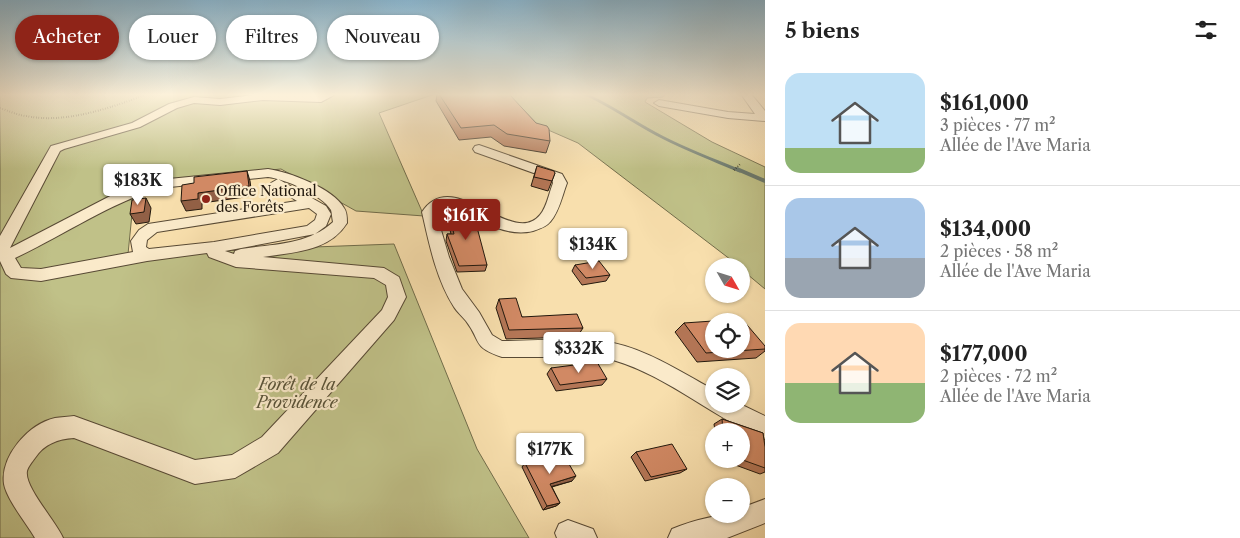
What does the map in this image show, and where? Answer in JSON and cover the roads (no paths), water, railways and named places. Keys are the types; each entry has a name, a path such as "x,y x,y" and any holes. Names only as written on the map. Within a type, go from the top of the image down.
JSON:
{"street":[{"path":"2,252 55,149 136,125 147,119"},
{"path":"479,149 557,177 560,183 547,217 534,226 520,228 501,224 463,203 444,201 435,205 430,212 451,283 459,301 474,319 483,339 491,346 502,349 601,348 614,350 647,365 705,396"},
{"path":"268,173 280,173 329,200 338,209 340,223 328,235 311,244 148,255 41,275 17,274 12,270 2,252 121,196 159,184 268,173"},
{"path":"214,251 255,240 310,230 319,226 323,220 324,214 321,209 278,183 261,183"},
{"path":"148,255 142,253 139,249 140,236 153,228 310,203"},
{"path":"254,212 255,240"},
{"path":"50,538 16,485 15,467 31,444 54,430 74,427 195,472 235,466 270,445 388,315 397,297 393,282 378,272 236,261 214,251 204,220"},
{"path":"736,413 765,428"},
{"path":"681,538 729,525 765,511"}],"waterway":[{"path":"630,119 671,142 740,171"},
{"path":"737,169 765,181"}],"place":[{"name":"Office National des Forêts","path":"206,199"}],"park label":[{"name":"Forêt de la Providence","path":"297,393"}]}
